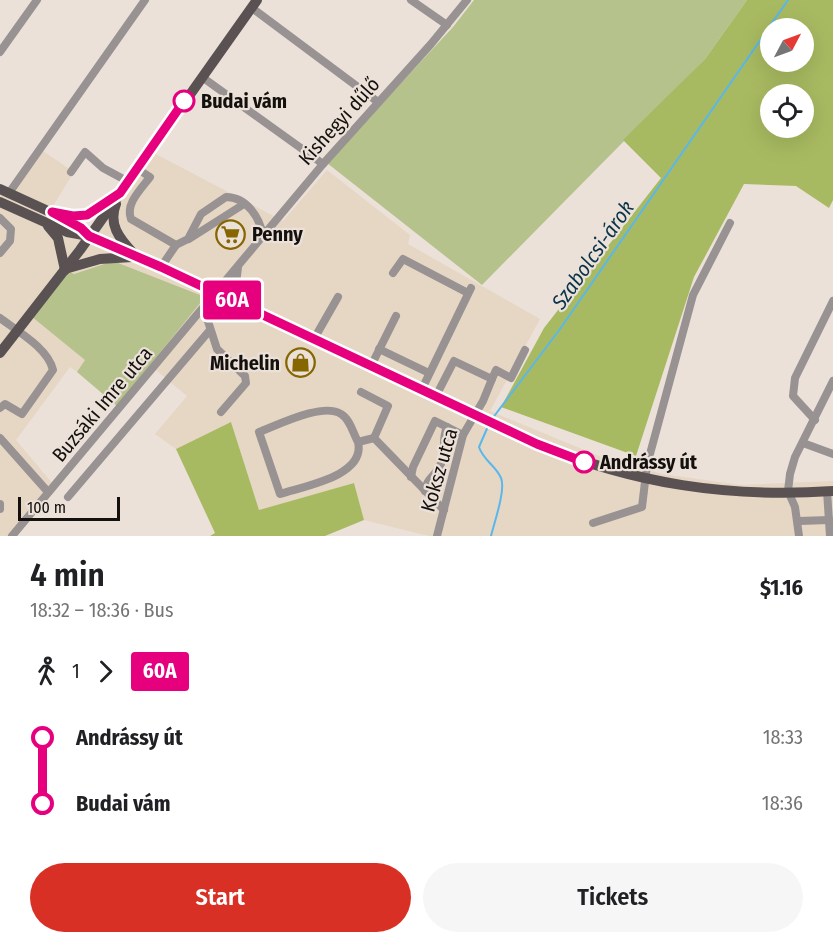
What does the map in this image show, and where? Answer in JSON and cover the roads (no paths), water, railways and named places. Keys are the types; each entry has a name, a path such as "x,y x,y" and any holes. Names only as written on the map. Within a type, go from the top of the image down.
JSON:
{"main road":[{"path":"0,353 65,270 256,2"},
{"path":"5,191 52,212 81,228 89,236"},
{"path":"52,212 73,216 87,215 120,193"},
{"path":"120,193 113,222 120,239 137,257"},
{"path":"0,202 44,223 75,235 89,236 161,267 491,422 590,464 645,480 693,488 830,491"},
{"path":"44,223 58,238 65,270"},
{"path":"65,270 100,259 137,257"}],"street":[{"path":"0,52 37,0"},
{"path":"5,191 145,0"},
{"path":"411,0 447,25"},
{"name":"Kishegyi dűlő","path":"217,293 322,164 467,0"},
{"path":"256,2 378,102"},
{"path":"202,77 322,164"},
{"path":"71,172 85,152 103,168 128,181"},
{"path":"136,168 150,177 129,210 131,219 176,245"},
{"path":"188,239 196,221 209,207 226,197 236,198 244,204 259,220 263,236"},
{"path":"161,267 176,245 244,204"},
{"path":"593,523 642,507 647,465 693,295 730,223"},
{"path":"0,253 10,241 11,229 2,224"},
{"path":"393,273 403,259 469,291 422,389"},
{"path":"238,267 236,284 241,304"},
{"name":"Buzsáki Imre utca","path":"12,536 217,293"},
{"path":"314,339 338,297"},
{"path":"815,420 793,396 795,378 833,301"},
{"path":"204,309 217,349 244,376 246,383 221,412"},
{"path":"371,366 396,316"},
{"path":"0,318 44,355 54,370 22,414 5,404 0,408"},
{"path":"68,497 210,330"},
{"path":"379,348 429,373"},
{"path":"436,396 454,361 492,379 496,370 511,378 525,350"},
{"name":"Koksz utca","path":"437,536 464,435 492,379"},
{"path":"799,536 795,507 788,491 792,466 833,381"},
{"path":"361,392 388,406 374,438"},
{"path":"319,410 333,411 346,418 358,442 360,451 355,462 343,473 280,494 259,432 319,410"},
{"path":"411,477 412,467 435,421 464,435"},
{"path":"425,491 426,485 440,465 444,454 443,436 447,427"},
{"path":"0,438 48,492"},
{"path":"358,442 374,438"},
{"path":"374,438 444,510"},
{"path":"803,442 833,454"},
{"path":"830,491 830,536"},
{"path":"798,521 829,520"}],"waterway":[{"name":"Szabolcsi-árok","path":"492,419 560,329 788,0"},
{"name":"Szabolcsi-árok","path":"489,424 479,447 483,456 499,474 502,483 501,498 491,536"}],"place":[{"name":"Budai vám","path":"184,101"},
{"name":"Penny","path":"231,234"},
{"name":"Michelin","path":"301,363"},
{"name":"Andrássy út","path":"584,462"}]}
